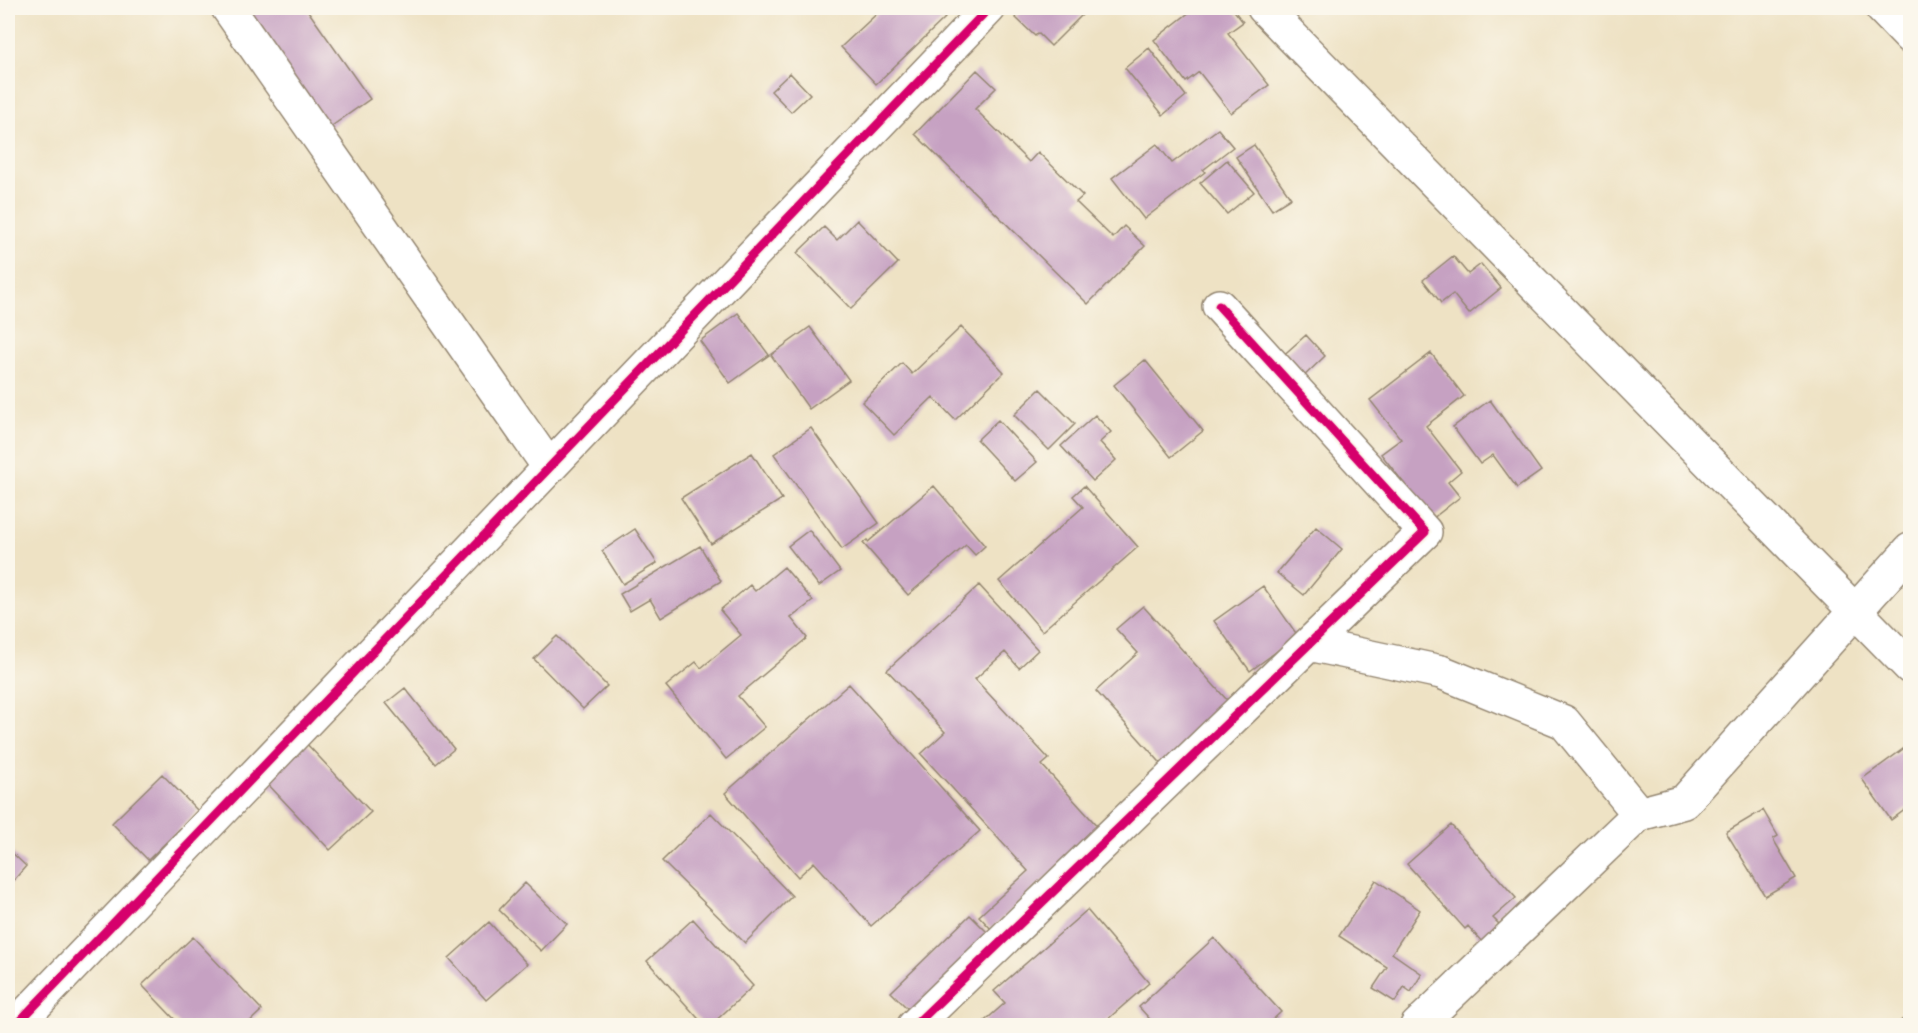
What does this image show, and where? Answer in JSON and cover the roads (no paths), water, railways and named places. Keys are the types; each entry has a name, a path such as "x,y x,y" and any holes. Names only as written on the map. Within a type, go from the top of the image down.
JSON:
{"street":[{"path":"228,8 549,467"},
{"path":"15,1026 989,8"},
{"path":"1264,8 1911,667"},
{"path":"1882,8 1911,37"},
{"path":"914,1026 1425,532 1219,306"},
{"path":"1418,1026 1639,814 1684,802 1911,550"},
{"path":"1309,644 1441,672 1564,722 1639,814"}]}
